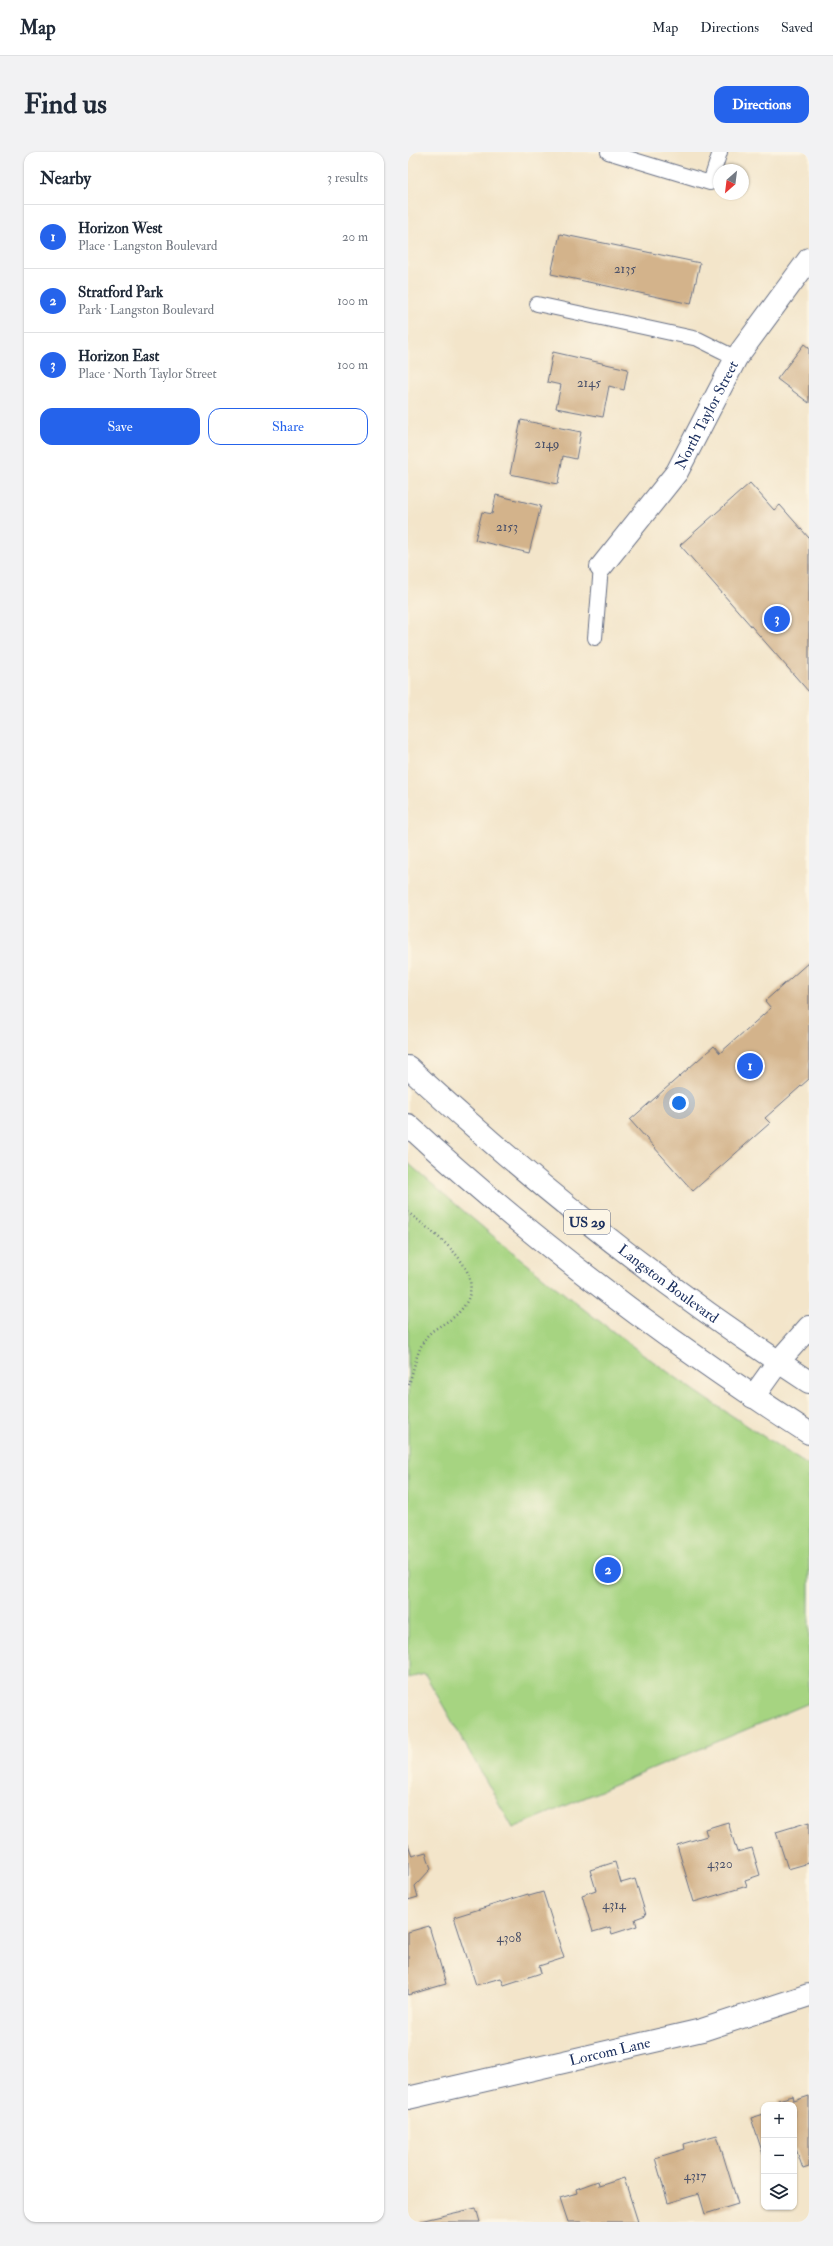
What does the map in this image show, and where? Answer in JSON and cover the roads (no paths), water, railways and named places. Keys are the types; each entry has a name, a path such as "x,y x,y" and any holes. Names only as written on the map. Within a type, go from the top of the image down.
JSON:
{"main road":[{"name":"North Taylor Street","path":"601,567 677,472 736,358 809,259"},
{"name":"Langston Boulevard","path":"408,1067 506,1155 606,1238 718,1322 809,1382"},
{"name":"US 29","path":"408,1125 508,1213 610,1294 669,1338 753,1397 809,1433"},
{"path":"753,1397 778,1362 809,1327"},
{"name":"Lorcom Lane","path":"408,2098 702,2030 809,1994"}],"lane":[{"path":"608,152 710,183 720,152"},
{"path":"537,304 698,339 736,358"},
{"path":"594,638 601,567"}],"place":[{"name":"Horizon East","path":"777,619"},
{"name":"Horizon West","path":"750,1066"},
{"name":"Stratford Park","path":"608,1570"}]}
